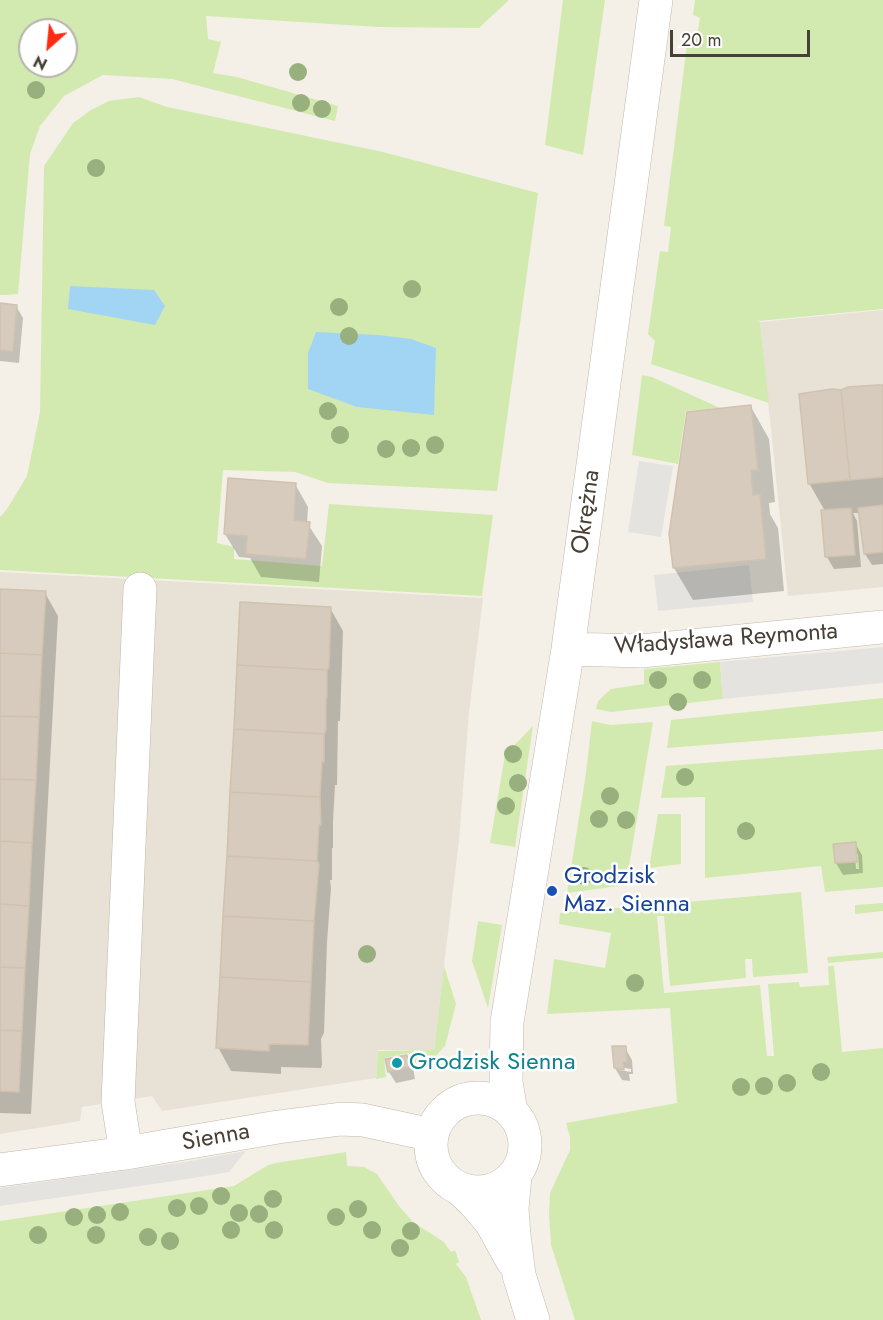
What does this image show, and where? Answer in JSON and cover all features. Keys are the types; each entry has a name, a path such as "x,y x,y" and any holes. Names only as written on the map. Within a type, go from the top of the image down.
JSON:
{"street":[{"name":"Okrężna","path":"511,1112 506,1082 507,1022 568,649 656,0"},
{"path":"126,1153 117,1102 140,589"},
{"name":"Władysława Reymonta","path":"568,649 640,651 883,627"},
{"name":"Okrężna","path":"472,1099 507,1022"},
{"path":"459,1188 490,1191 503,1185 515,1174 523,1159 525,1142 521,1125 511,1112 493,1101 472,1099 459,1102 447,1110 438,1121 432,1135 432,1150 436,1166 446,1179 474,1202 491,1222 519,1275 533,1320"},
{"name":"Sienna","path":"0,1170 126,1153 278,1127 341,1119 374,1122 432,1135"},
{"path":"515,1174 512,1209 519,1275"}],"shaded area":[{"path":"883,310 883,587 788,596 760,322"},
{"path":"639,461 673,466 661,537 628,532"},
{"path":"749,565 753,602 658,611 654,575"},
{"path":"0,572 483,598 469,712 459,840 434,1050 378,1050 376,1078 162,1111 152,1096 82,1107 80,1121 0,1134"},
{"path":"883,647 883,683 723,699 720,662"},
{"path":"246,1151 229,1172 0,1206 0,1188 179,1163"}],"green space":[{"path":"0,0 509,0 479,28 378,27 206,16 208,39 221,42 213,73 237,77 338,106 335,121 172,79 103,75 64,96 40,126 30,154 18,294 0,295"},
{"path":"563,0 605,0 583,155 545,145"},
{"path":"695,0 883,0 883,309 758,321 760,322 769,403 651,364 655,341 648,334 660,251 668,252 671,227 664,226 687,44 695,45 700,18 693,15"},
{"path":"139,97 167,107 383,152 538,193 497,491 328,483 295,472 223,470 217,543 234,547 234,559 322,566 329,504 493,515 482,596 0,570 0,517 27,476 40,412 44,166 73,123 109,101"},
{"path":"642,375 652,377 720,408 686,411 678,464 632,455"},
{"path":"720,662 723,699 611,712 596,709 598,701 611,689 644,684 644,669"},
{"path":"883,698 883,731 667,748 671,720"},
{"path":"592,721 610,725 653,722 626,885 567,893 586,773"},
{"path":"533,726 515,847 490,843 505,755"},
{"path":"883,749 883,887 825,892 821,866 705,878 705,797 661,798 666,766"},
{"path":"658,814 681,814 681,864 649,868"},
{"path":"801,892 808,973 753,977 752,959 745,959 746,978 670,986 664,916 657,916 664,993 760,985 767,1056 774,1056 768,984 799,982 800,987 829,985 828,966 834,966 842,1052 883,1048 883,1320 575,1320 551,1245 549,1215 550,1193 570,1150 570,1137 566,1123 677,1103 670,1008 547,1014 554,959 605,968 611,933 559,924 560,913"},
{"path":"883,903 883,911 855,914 855,905"},
{"path":"478,921 502,925 488,1008 472,961"},
{"path":"883,952 883,958 828,963 827,957"},
{"path":"444,966 456,1004 445,1046 431,1061 412,1069 409,1053 384,1058 386,1077 376,1079 378,1051 434,1050"},
{"path":"346,1152 347,1166 364,1167 377,1174 413,1222 444,1242 451,1252 455,1250 459,1262 456,1264 466,1277 481,1320 0,1320 0,1221 234,1186 268,1165"}],"water":[{"path":"70,286 154,290 165,306 155,325 68,309"},
{"path":"316,332 411,339 436,348 434,415 357,407 308,389 308,353"}],"building":[{"path":"0,303 17,305 13,352 0,350"},
{"path":"883,385 883,477 850,480 841,390 848,387"},
{"path":"832,389 841,390 850,480 808,484 799,394"},
{"path":"751,405 758,470 751,470 753,495 760,494 766,559 673,568 669,534 687,412"},
{"path":"228,478 296,483 294,520 310,522 306,559 246,554 247,536 224,534"},
{"path":"883,505 883,552 864,554 858,508"},
{"path":"851,508 855,555 825,557 821,510"},
{"path":"0,589 46,591 42,655 0,653"},
{"path":"240,602 331,607 329,667 327,670 237,665"},
{"path":"0,653 42,655 39,717 0,716"},
{"path":"237,665 327,670 326,730 324,734 234,729"},
{"path":"0,716 39,717 36,780 0,779"},
{"path":"234,729 324,734 320,797 230,792"},
{"path":"0,779 36,780 32,843 0,841"},
{"path":"230,792 320,797 321,825 319,825 317,861 227,856"},
{"path":"0,841 32,843 29,906 0,904"},
{"path":"856,842 857,862 835,863 833,844"},
{"path":"227,856 317,861 319,864 314,921 223,916"},
{"path":"0,904 29,906 25,968 0,967"},
{"path":"223,916 314,921 311,982 220,977"},
{"path":"0,967 25,968 22,1031 0,1030"},
{"path":"220,977 311,982 308,1045 269,1044 269,1051 216,1048"},
{"path":"0,1030 22,1031 19,1092 0,1091"},
{"path":"612,1046 626,1046 627,1062 623,1062 624,1070 614,1068"},
{"name":"Grodzisk Sienna","path":"407,1055 409,1067 388,1072 385,1059"}],"place":[{"name":"Grodzisk Maz. Sienna","path":"552,891"},
{"name":"Grodzisk Sienna","path":"397,1063"}]}
